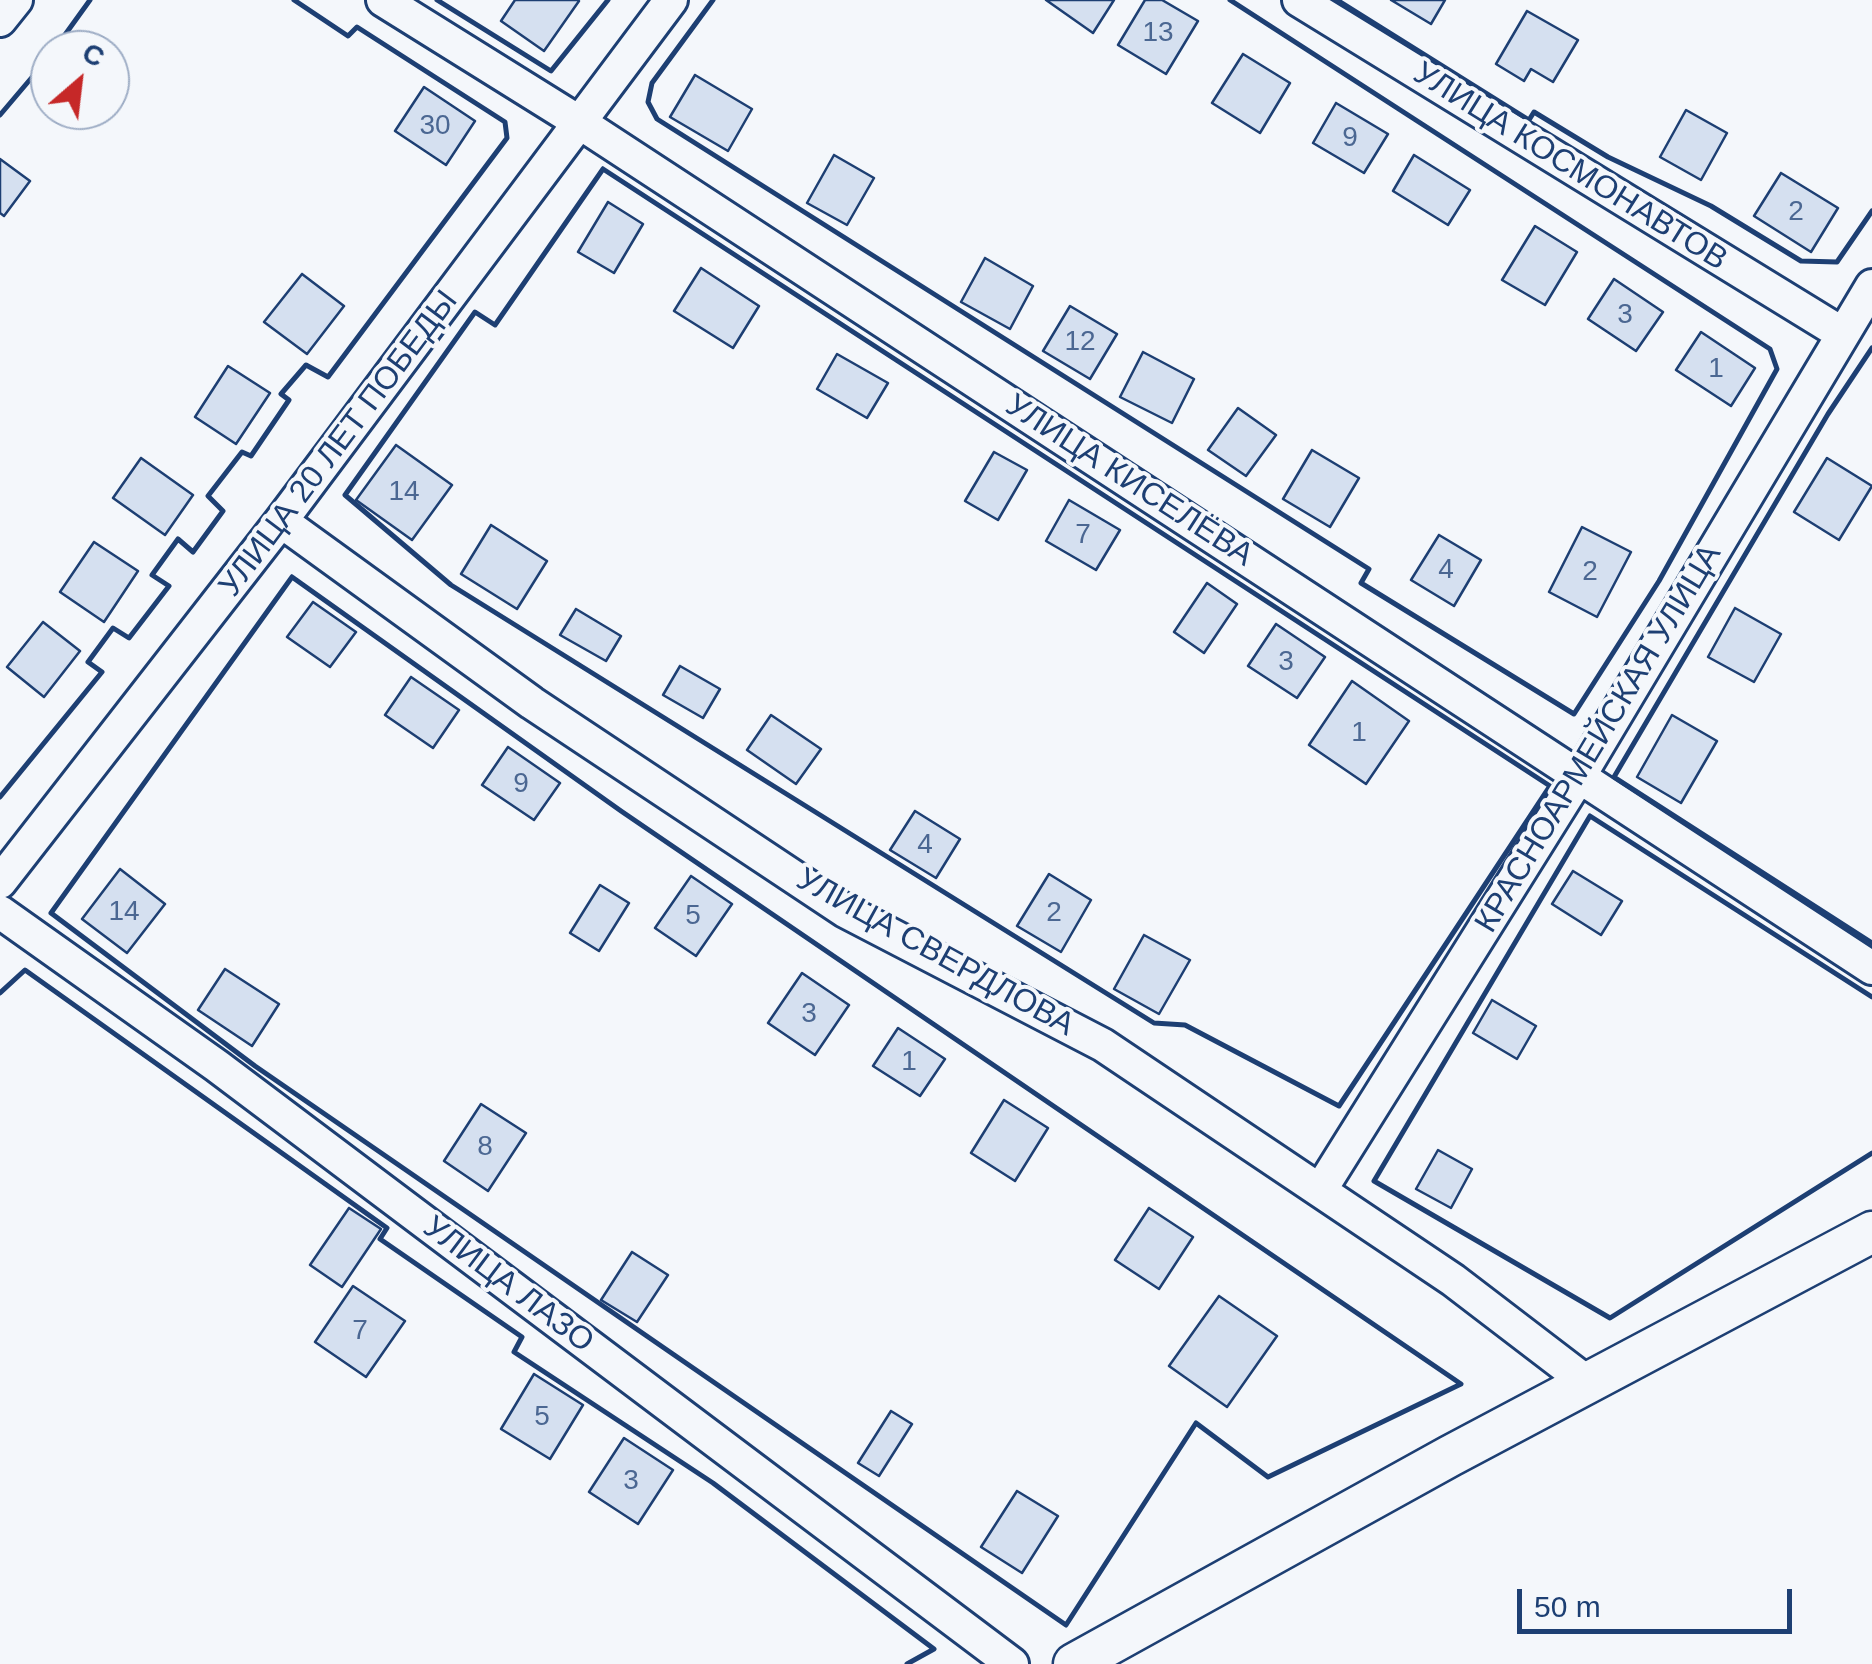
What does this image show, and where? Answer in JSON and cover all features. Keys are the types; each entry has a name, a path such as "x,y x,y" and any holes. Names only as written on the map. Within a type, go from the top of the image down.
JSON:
{"street":[{"path":"0,20 16,0"},
{"name":"УЛИЦА КИСЕЛЁВА","path":"383,0 582,124 1872,968"},
{"name":"УЛИЦА 20 ЛЕТ ПОБЕДЫ","path":"0,882 281,521 582,124 671,0"},
{"name":"УЛИЦА КОСМОНАВТОВ","path":"1299,0 1841,333"},
{"name":"КРАСНОАРМЕЙСКАЯ УЛИЦА","path":"1322,1189 1580,776 1872,286"},
{"name":"УЛИЦА СВЕРДЛОВА","path":"281,521 532,704 845,911 1103,1046 1322,1189 1453,1280 1589,1384"},
{"name":"УЛИЦА ЛАЗО","path":"0,912 217,1066 1012,1664"},
{"path":"1074,1664 1872,1232"}],"building":[{"path":"515,0 579,1 544,51 501,21"},
{"path":"1046,0 1114,0 1093,33"},
{"path":"1145,0 1162,0 1198,21 1166,74 1118,45"},
{"path":"1391,0 1445,0 1431,24"},
{"path":"1527,11 1578,40 1553,82 1531,69 1524,81 1496,64"},
{"path":"1243,54 1290,83 1260,133 1212,103"},
{"path":"695,75 752,109 728,151 670,117"},
{"path":"424,87 475,121 446,165 395,131"},
{"path":"1336,103 1388,134 1364,173 1313,143"},
{"path":"1686,110 1727,133 1701,180 1660,157"},
{"path":"834,155 874,178 847,225 807,203"},
{"path":"1414,155 1470,190 1448,225 1393,191"},
{"path":"0,159 30,181 4,216 0,213"},
{"path":"1781,173 1838,208 1811,252 1754,216"},
{"path":"608,202 643,224 614,273 578,252"},
{"path":"1535,226 1577,252 1545,305 1502,280"},
{"path":"985,258 1033,286 1010,329 961,302"},
{"path":"701,268 759,306 733,348 674,311"},
{"path":"302,274 344,306 307,354 264,322"},
{"path":"1614,279 1663,312 1636,351 1588,319"},
{"path":"1070,306 1117,334 1090,379 1043,351"},
{"path":"1701,332 1755,368 1731,406 1676,370"},
{"path":"1143,352 1194,379 1172,423 1120,397"},
{"path":"837,354 888,383 867,418 817,389"},
{"path":"228,366 270,393 236,444 195,417"},
{"path":"1238,408 1276,435 1246,476 1208,450"},
{"path":"396,445 452,485 412,540 356,500"},
{"path":"1312,450 1359,478 1330,527 1283,499"},
{"path":"994,452 1027,470 998,520 965,501"},
{"path":"141,458 193,495 165,535 113,498"},
{"path":"1827,458 1872,486 1839,540 1794,512"},
{"path":"1069,500 1120,530 1096,570 1046,541"},
{"path":"491,525 547,561 517,609 461,574"},
{"path":"1582,527 1631,552 1597,617 1549,592"},
{"path":"1439,535 1481,560 1454,606 1411,580"},
{"path":"94,542 138,571 104,622 60,592"},
{"path":"1207,583 1237,604 1204,653 1174,632"},
{"path":"313,602 356,632 330,667 287,637"},
{"path":"1735,608 1781,634 1754,682 1708,657"},
{"path":"576,609 621,636 606,661 560,635"},
{"path":"43,622 80,651 44,697 7,667"},
{"path":"1276,624 1325,657 1297,698 1248,666"},
{"path":"680,666 720,689 703,718 663,695"},
{"path":"411,677 459,710 433,748 385,715"},
{"path":"1352,681 1409,721 1366,784 1309,745"},
{"path":"771,715 821,749 796,784 747,750"},
{"path":"1672,715 1717,741 1681,803 1637,777"},
{"path":"508,747 560,783 534,820 482,785"},
{"path":"915,811 960,839 936,878 890,850"},
{"path":"120,869 165,904 127,953 82,919"},
{"path":"1573,871 1622,901 1601,935 1552,904"},
{"path":"1049,874 1091,900 1061,952 1017,926"},
{"path":"691,876 732,904 696,956 655,928"},
{"path":"600,885 629,903 599,951 570,933"},
{"path":"1144,935 1190,960 1159,1014 1114,989"},
{"path":"225,969 279,1004 252,1046 198,1010"},
{"path":"802,973 849,1005 815,1055 768,1023"},
{"path":"1492,1000 1536,1026 1517,1059 1473,1033"},
{"path":"898,1028 945,1059 920,1096 873,1066"},
{"path":"1004,1100 1048,1128 1015,1181 971,1153"},
{"path":"481,1104 526,1133 488,1191 444,1161"},
{"path":"1438,1150 1472,1169 1451,1208 1416,1189"},
{"path":"349,1208 381,1229 342,1287 310,1265"},
{"path":"1149,1208 1193,1237 1159,1289 1115,1260"},
{"path":"632,1252 668,1275 637,1322 601,1300"},
{"path":"353,1286 405,1321 366,1377 315,1342"},
{"path":"1219,1296 1277,1336 1227,1407 1169,1366"},
{"path":"534,1374 583,1405 550,1459 501,1429"},
{"path":"891,1411 912,1424 879,1476 858,1463"},
{"path":"624,1438 673,1470 638,1524 589,1492"},
{"path":"1017,1491 1058,1516 1022,1573 981,1547"}],"wall":[{"path":"68,30 90,0"},
{"path":"0,797 102,672 88,662 113,628 129,638 169,586 152,575 178,539 193,552 223,511 208,496 242,452 251,456 289,400 281,394 306,365 328,377 507,138 505,122 357,27 348,36 294,0"},
{"path":"437,0 551,71 608,0"},
{"path":"713,0 652,83 648,102 657,119 1369,569 1361,583 1574,714 1659,581 1777,369 1770,349 1230,0"},
{"path":"1337,0 1529,120 1534,112 1608,157 1711,206 1801,261 1837,262 1872,211"},
{"path":"0,115 30,80"},
{"path":"603,169 1550,786 1339,1106 1185,1025 1154,1023 451,585 345,495 475,312 495,325 603,169"},
{"path":"1872,348 1828,414 1614,777 1872,943"},
{"path":"292,577 621,811 1461,1384 1268,1477 1196,1423 1066,1625 255,1066 51,913 292,577"},
{"path":"1872,997 1590,816 1374,1181 1610,1318 1872,1153"},
{"path":"0,993 25,970 387,1228 380,1239 522,1337 514,1352 713,1483 934,1649 907,1664"}]}
